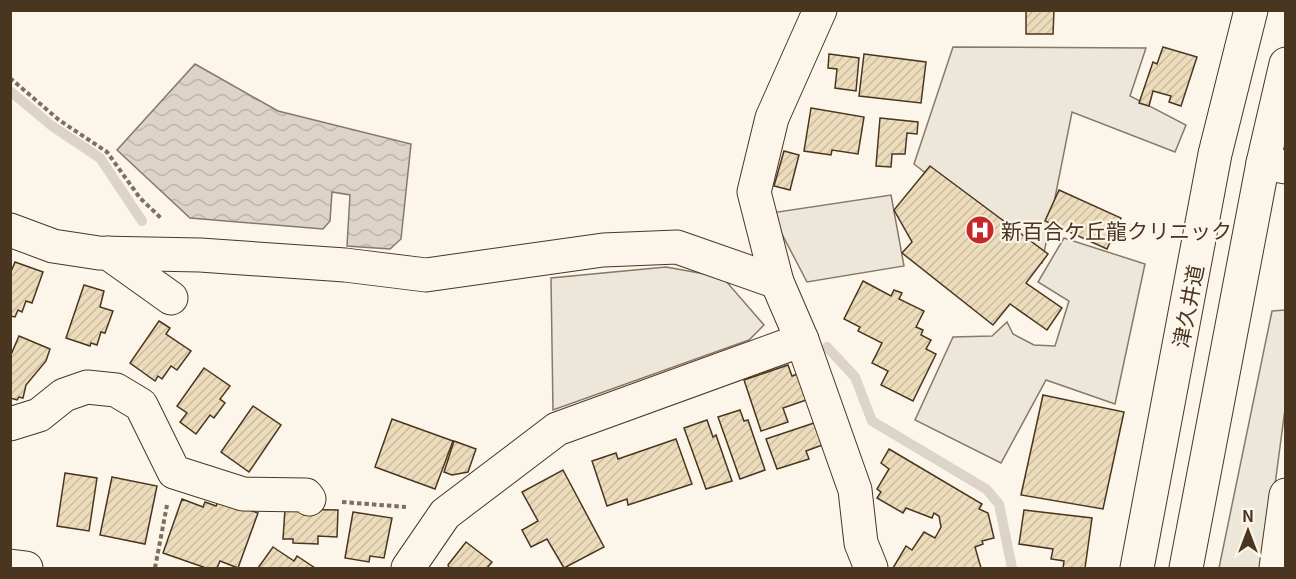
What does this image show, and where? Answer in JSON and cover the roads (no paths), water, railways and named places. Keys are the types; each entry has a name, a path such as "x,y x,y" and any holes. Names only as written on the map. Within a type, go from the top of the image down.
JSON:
{"street":[{"path":"820,10 772,118 754,192 777,282 802,340 855,490 861,543 871,568"},
{"name":"津久井道","path":"1137,568 1215,154 1251,10"},
{"path":"1186,568 1274,165 1286,64"},
{"path":"10,230 53,246 108,253 200,255 345,265 426,274 603,250 677,247 777,282"},
{"path":"108,253 171,298"},
{"path":"408,568 445,514 557,429 802,340"},
{"path":"10,424 39,415 64,395 87,387 116,390 141,405 174,472 243,494 306,495 309,499"},
{"path":"1276,568 1286,495"},
{"path":"10,566 26,568"}],"water":[{"path":"195,64 278,111 411,144 401,239 390,249 347,246 350,195 332,192 330,221 323,229 190,218 117,150"}],"waterway":[{"path":"10,91 52,126 100,158 142,221"},
{"path":"827,347 855,377 872,421 986,489 999,504 1012,568"}],"place":[{"name":"新百合ケ丘龍クリニック","path":"980,230"}]}
